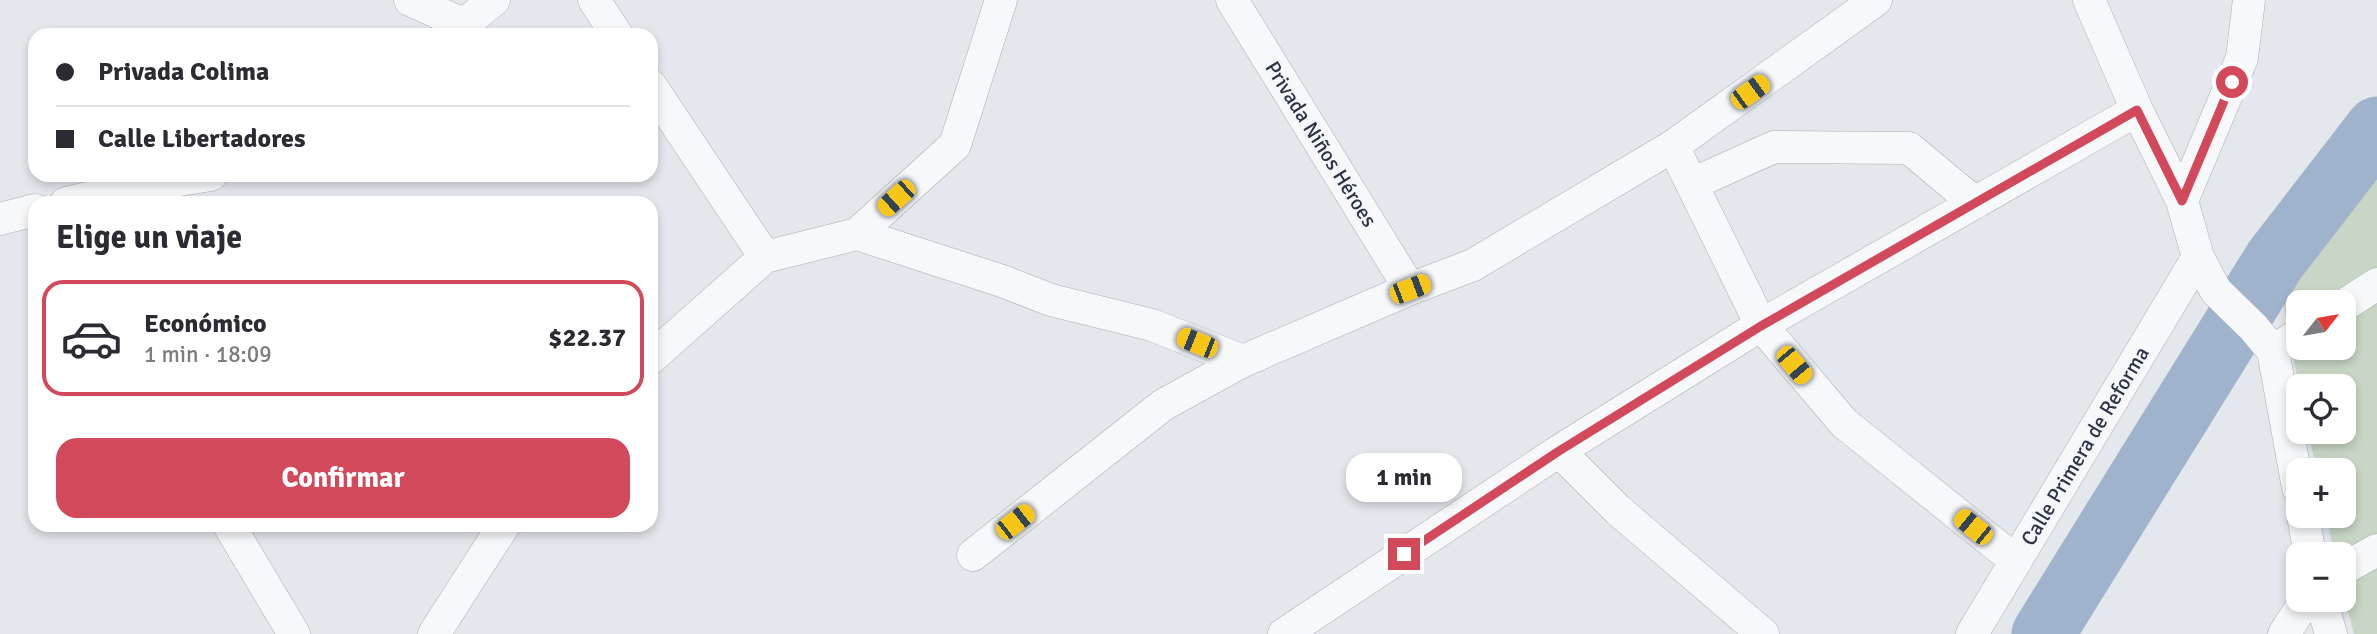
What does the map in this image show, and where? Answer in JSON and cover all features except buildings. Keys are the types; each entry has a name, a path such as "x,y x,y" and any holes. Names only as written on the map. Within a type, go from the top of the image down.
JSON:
{"street":[{"path":"410,0 454,28"},
{"path":"459,28 494,0"},
{"path":"594,0 612,28"},
{"path":"658,352 765,257 857,233 955,145 1001,0"},
{"name":"Privada Niños Héroes","path":"1233,0 1410,289"},
{"path":"972,555 1163,405 1243,361 1410,289 1473,265 1673,146 1876,0"},
{"path":"2089,0 2137,110 2182,201 2198,257 2216,291 2253,327 2285,343 2295,458"},
{"path":"2182,201 2242,58 2249,0"},
{"path":"658,96 765,257"},
{"path":"1284,634 1559,451 1761,326 2137,110"},
{"path":"1673,146 1761,326 1844,423 2016,561"},
{"path":"1692,184 1774,147 1909,148 1975,203"},
{"path":"95,196 166,182"},
{"path":"0,219 28,213"},
{"path":"857,233 1051,300 1152,325 1243,361"},
{"name":"Calle Primera de Reforma","path":"1972,634 2198,257"},
{"path":"2356,298 2377,284"},
{"path":"1559,451 1618,510 1763,634"},
{"path":"233,532 294,634"},
{"path":"434,634 500,532"},
{"path":"2356,562 2377,550"},
{"path":"2284,634 2298,612"},
{"path":"2324,612 2331,634"}],"green space":[{"path":"2377,128 2377,634 2354,634 2348,612 2356,612 2356,542 2332,542 2329,528 2356,528 2356,458 2314,458 2311,444 2356,444 2356,374 2297,374 2294,360 2356,360 2356,290 2286,290 2286,318 2275,260"}],"waterway":[{"path":"2043,634 2275,260 2377,128"}],"route":[{"path":"1404,554 1559,451 1761,326 2137,110 2182,201 2232,82"}]}
